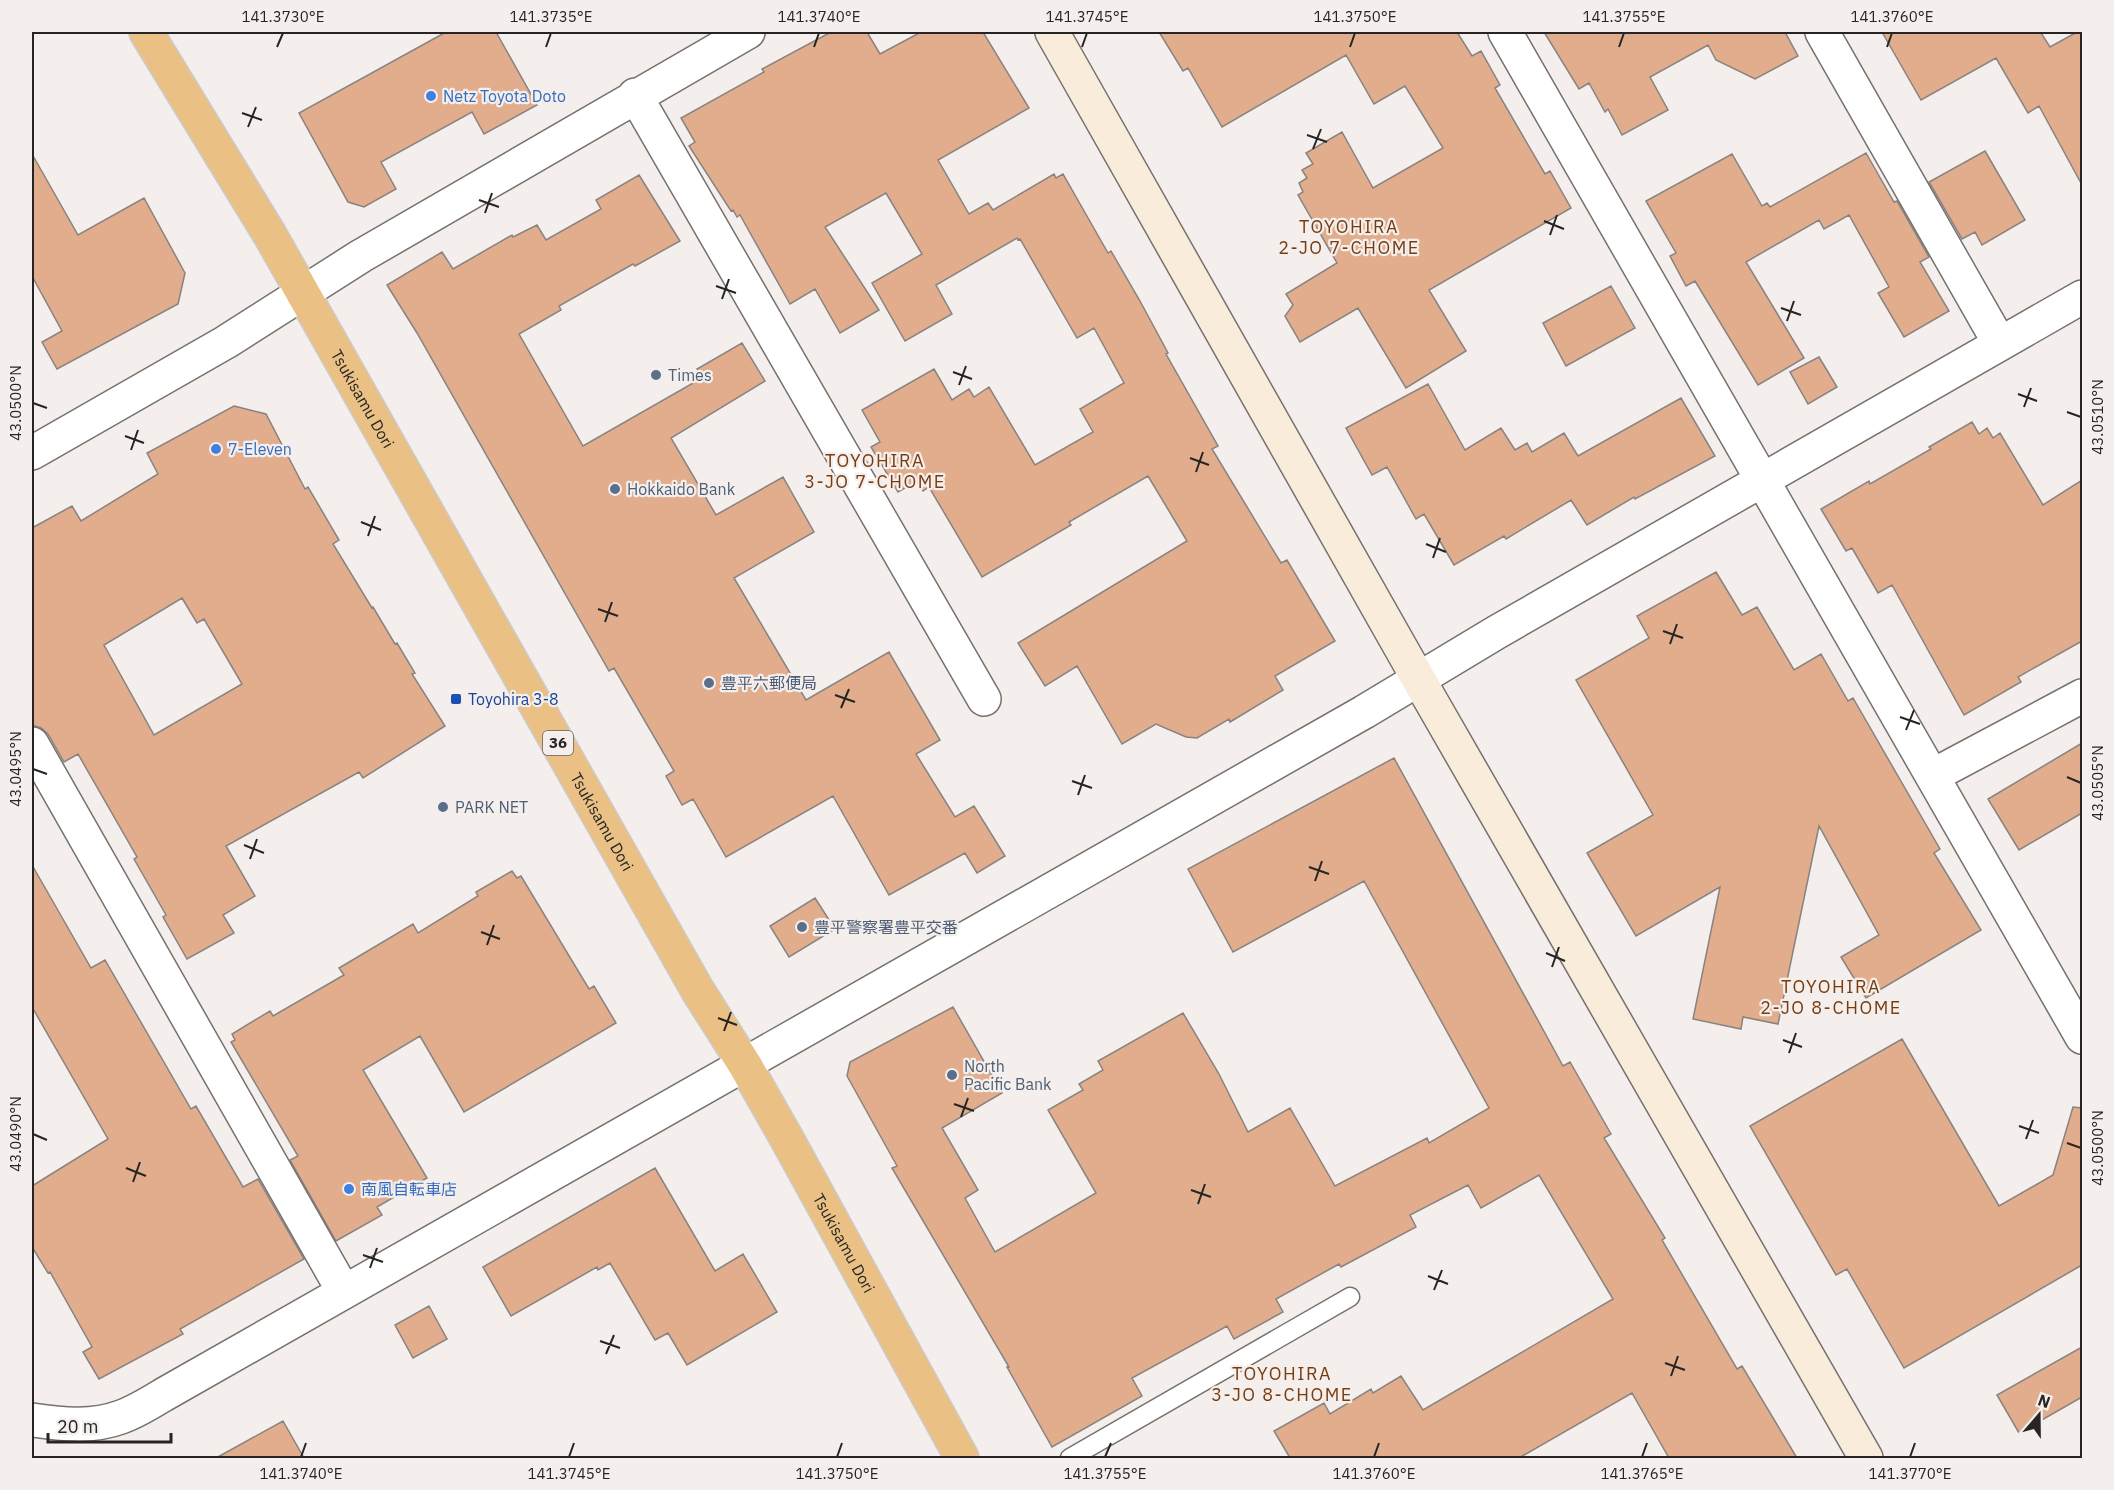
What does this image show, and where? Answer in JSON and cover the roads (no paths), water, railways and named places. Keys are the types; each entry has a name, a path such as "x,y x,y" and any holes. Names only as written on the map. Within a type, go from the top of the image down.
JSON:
{"highway":[{"name":"Tsukisamu Dori","path":"146,32 303,293 698,991 745,1065 962,1458"}],"street":[{"path":"32,453 226,342 361,256 635,95 748,32"},
{"path":"1052,32 1419,680 1866,1458"},
{"path":"1505,32 1934,775 2082,1037"},
{"path":"1822,32 2000,344"},
{"path":"635,95 984,699"},
{"path":"32,1420 71,1425 95,1423 121,1417 163,1395 1419,680 1497,632 2082,297"},
{"path":"1934,775 2082,696"},
{"path":"32,744 344,1292"}],"lane":[{"path":"1070,1458 1350,1297"}],"place":[{"name":"Netz Toyota Doto","path":"431,96"},
{"name":"Times","path":"656,375"},
{"name":"7-Eleven","path":"216,449"},
{"name":"Hokkaido Bank","path":"615,489"},
{"name":"豊平六郵便局","path":"709,683"},
{"name":"Toyohira 3-8","path":"456,699"},
{"name":"PARK NET","path":"443,807"},
{"name":"豊平警察署豊平交番","path":"802,927"},
{"name":"North Pacific Bank","path":"952,1075"},
{"name":"南風自転車店","path":"349,1189"}],"district":[{"name":"TOYOHIRA 2-JO 7-CHOME","path":"1349,237"},
{"name":"TOYOHIRA 3-JO 7-CHOME","path":"875,471"},
{"name":"TOYOHIRA 2-JO 8-CHOME","path":"1831,997"},
{"name":"TOYOHIRA 3-JO 8-CHOME","path":"1282,1384"}]}
